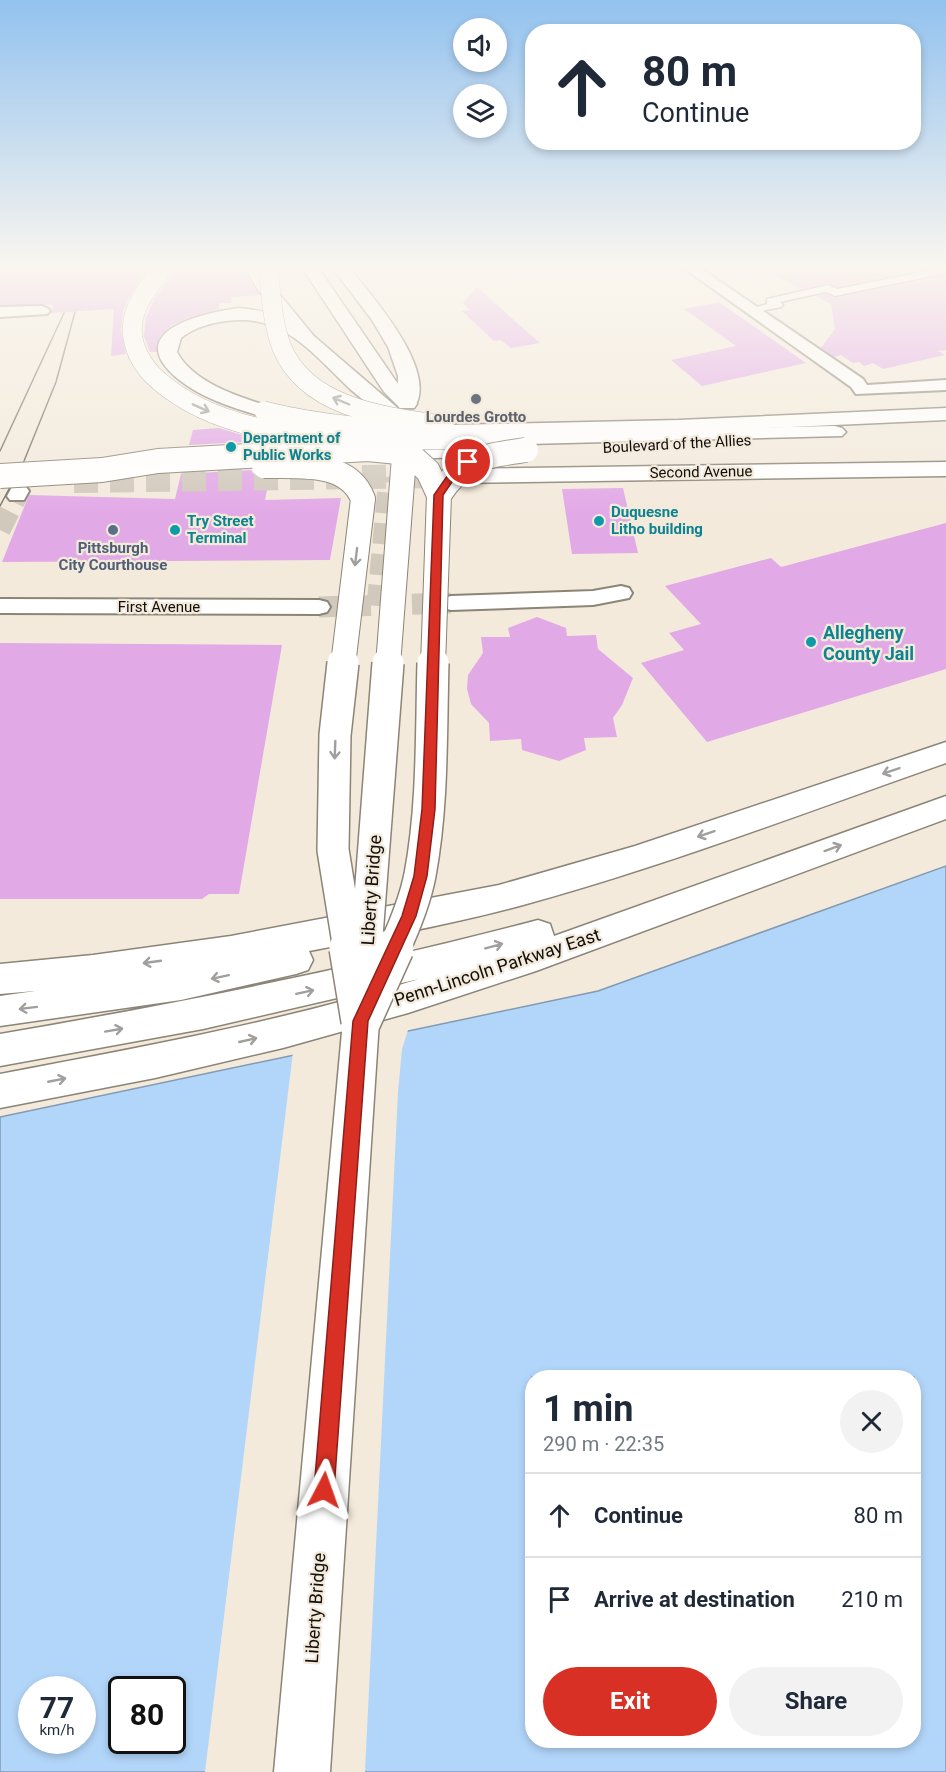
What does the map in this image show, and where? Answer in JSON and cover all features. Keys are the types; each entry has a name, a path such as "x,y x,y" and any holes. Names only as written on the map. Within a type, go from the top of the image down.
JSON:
{"main road":[{"path":"134,349 144,368 152,377 183,400 223,417 256,427 296,434 390,440 444,432"},
{"path":"167,349 171,360 194,382 233,401 264,411 329,424 444,432 835,432"},
{"path":"284,349 290,363 319,391 353,406 444,432"},
{"path":"318,349 358,386 405,413"},
{"path":"365,349 405,413"},
{"name":"Liberty Bridge","path":"302,1772 406,455 405,413 409,379 399,349"},
{"name":"Boulevard of the Allies","path":"444,432 516,428 679,426 946,414"},
{"name":"Boulevard of the Allies","path":"0,476 102,470 160,472 406,455 639,447 767,440 835,432 946,425"},
{"name":"Boulevard of the Allies","path":"102,470 158,461 368,449 395,450 406,455"},
{"path":"361,1021 409,916 420,876 428,809 447,486 455,471 468,462 526,450"},
{"path":"406,455 426,465 447,486"},
{"path":"264,466 308,468 341,474 353,480 363,499 335,735 333,828 334,861 361,1021"},
{"name":"Second Avenue","path":"447,486 946,469"},
{"path":"0,1011 146,991 246,972 367,940 640,856 946,752"},
{"name":"Penn-Lincoln Parkway East","path":"0,1091 155,1061 271,1035 408,998 524,961 946,807"},
{"path":"0,1048 170,1020 377,976 778,868"},
{"path":"0,980 190,957 278,942 428,913 539,887"}],"street":[{"path":"808,349 856,383 862,390 946,385"},
{"path":"451,603 584,598 621,593"},
{"name":"First Avenue","path":"0,606 319,607"}],"water":[{"path":"946,866 946,1772 0,1772 0,1117 598,991"}],"pier":[{"path":"409,1027 402,1049 398,1092 365,1772 205,1772 293,1052"}],"building":[{"path":"111,349 125,349 126,354 111,356"},
{"path":"149,349 158,349 157,352 150,352"},
{"path":"723,349 786,349 806,363 702,386 671,360"},
{"path":"822,349 946,349 938,351 945,355 883,369 873,363 864,366 859,362 853,363 841,355 834,357"},
{"path":"219,428 265,441 189,445 193,430"},
{"name":"Try Street Terminal","path":"251,470 257,479 269,480 265,500 341,498 330,560 2,562 29,495 175,499 181,474"},
{"name":"Duquesne Litho building","path":"623,488 638,553 572,554 562,489"},
{"name":"Allegheny County Jail","path":"946,523 946,669 707,742 641,663 684,650 669,633 701,624 665,586 771,558 781,567"},
{"path":"537,617 566,628 567,636 596,635 598,649 633,678 622,705 613,718 617,737 584,738 586,750 559,761 522,750 521,739 490,741 489,723 471,704 467,689 468,675 483,653 481,637 510,637 508,628"},
{"path":"0,643 282,645 239,894 209,894 202,899 0,899"}],"tunnel":[{"path":"74,481 436,476"},
{"path":"377,605 389,477"},
{"path":"0,530 17,496"},
{"path":"377,605 451,603"},
{"path":"319,607 377,605"}],"tram line":[{"path":"0,451 47,349"},
{"path":"0,506 24,461 56,382 65,349"}],"place":[{"name":"Lourdes Grotto","path":"476,399"},
{"name":"Department of Public Works","path":"231,447"},
{"name":"Duquesne Litho building","path":"599,521"},
{"name":"Pittsburgh City Courthouse","path":"113,530"},
{"name":"Try Street Terminal","path":"175,530"},
{"name":"Allegheny County Jail","path":"811,642"}],"route":[{"path":"324,1490 361,1021 409,916 420,876 428,809 439,495 455,471 468,462"}]}
